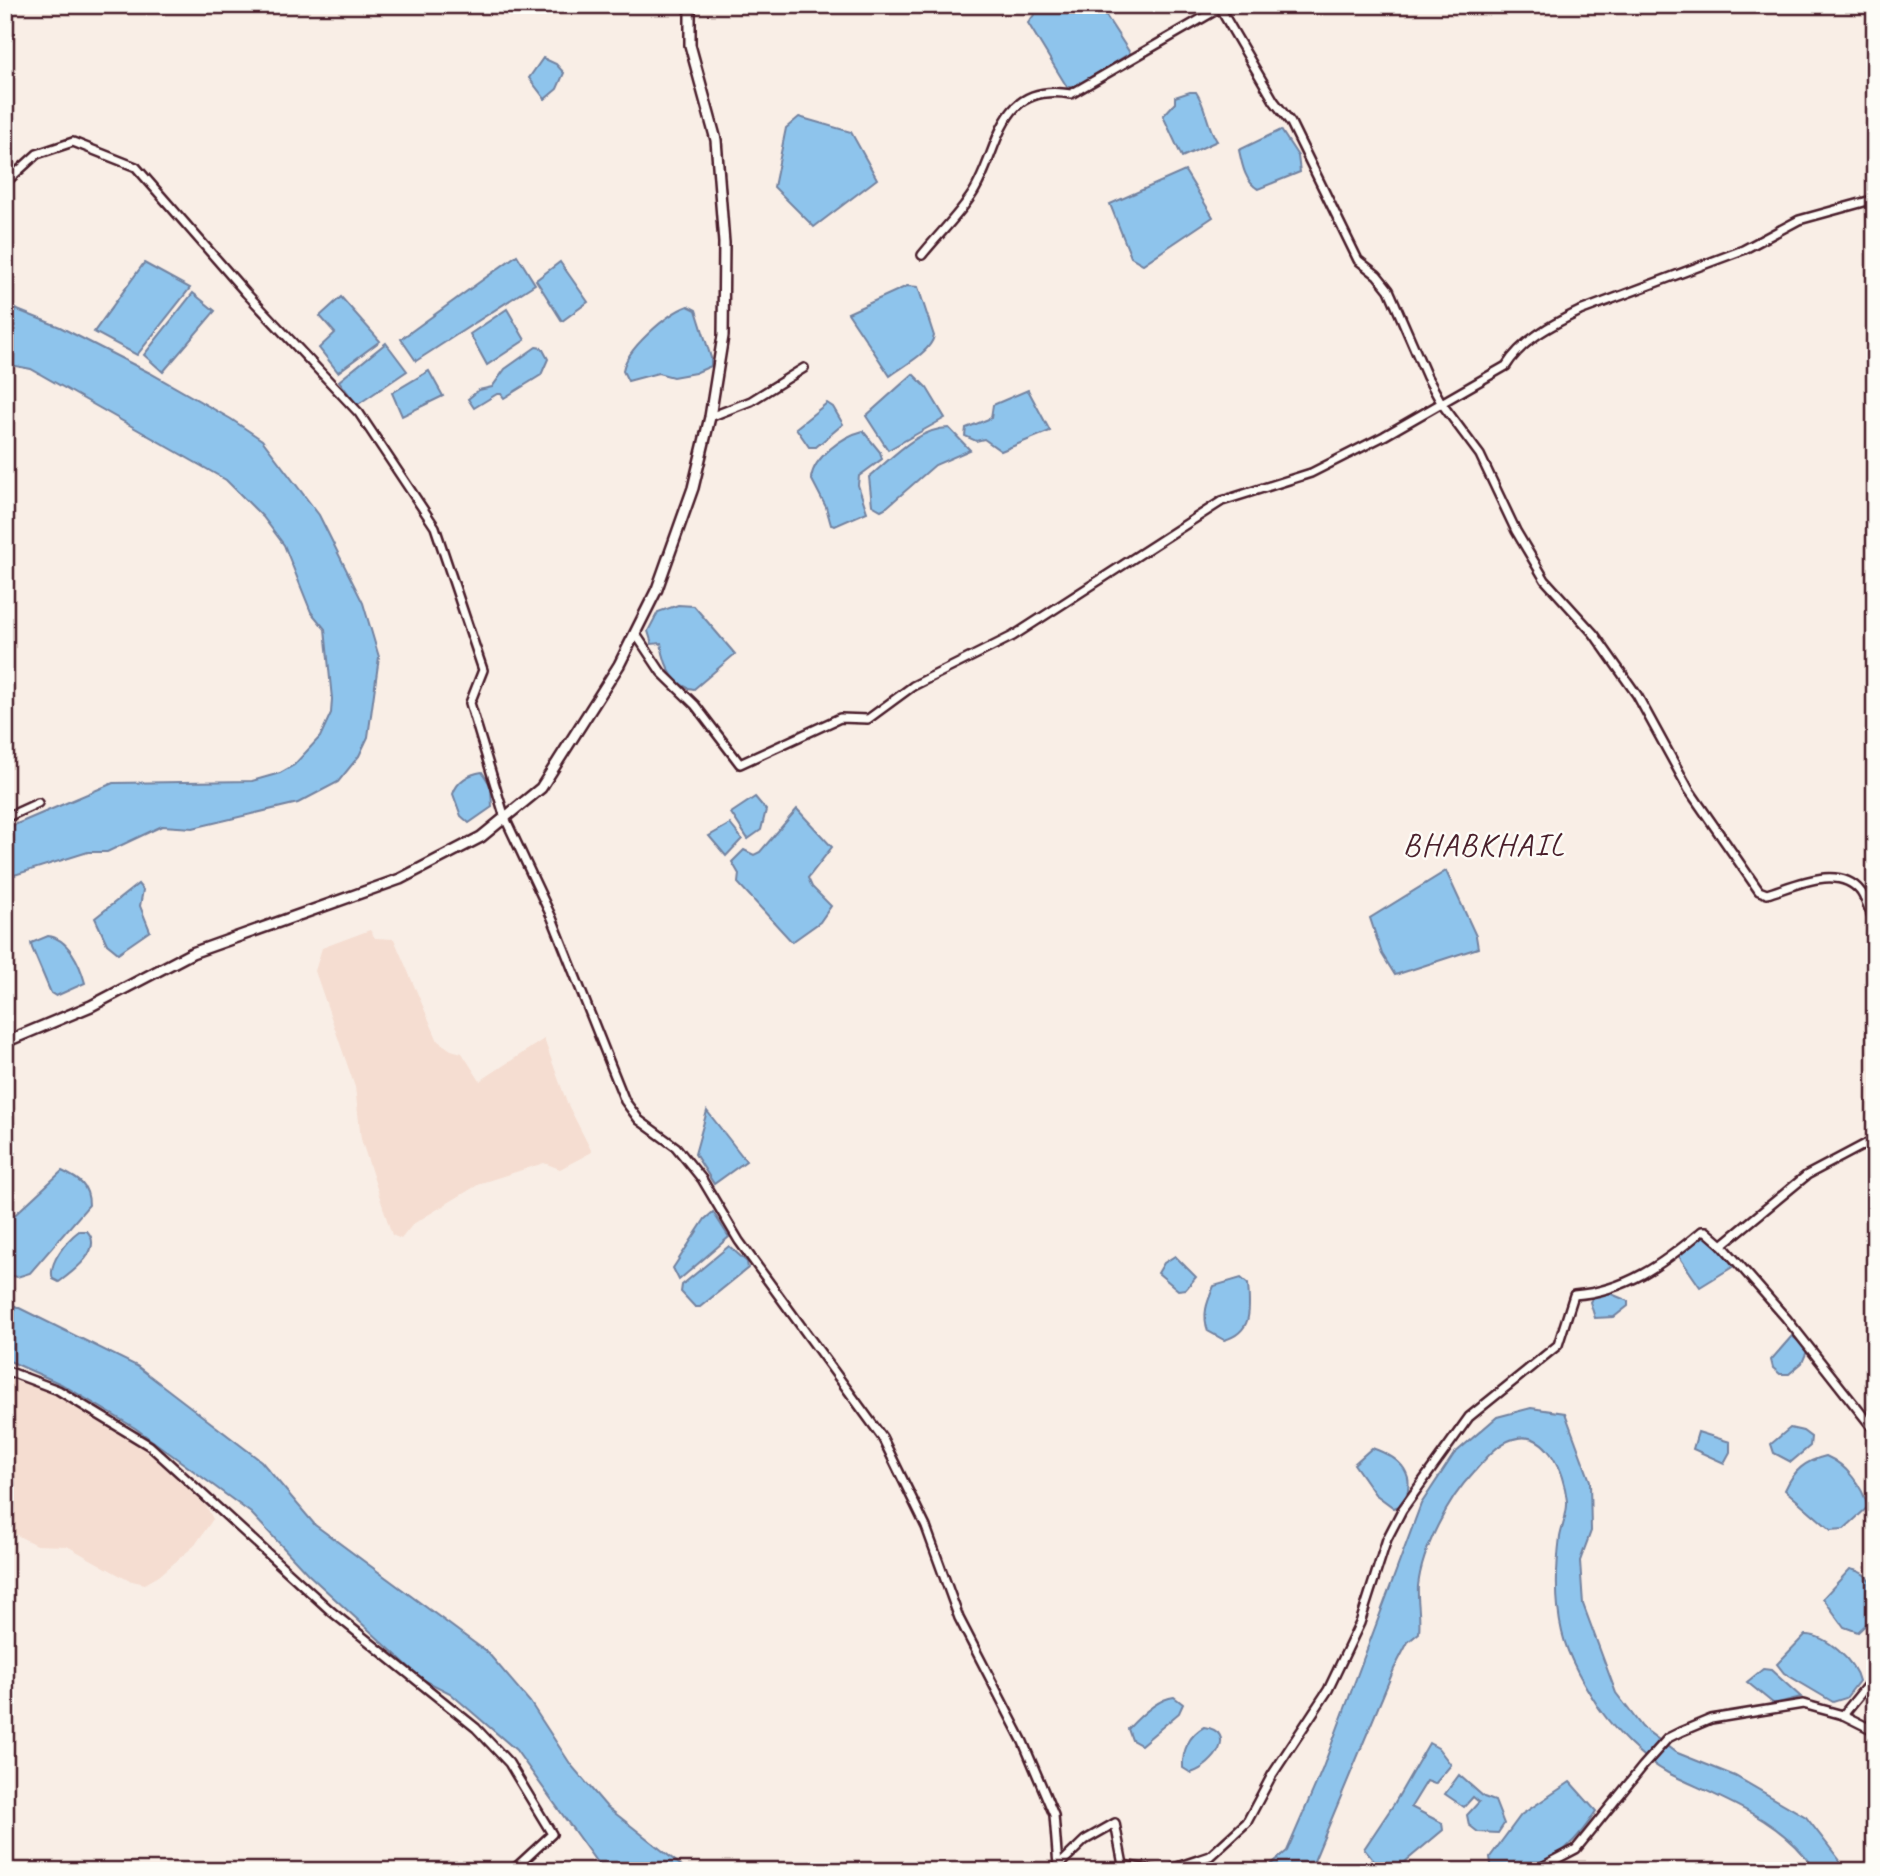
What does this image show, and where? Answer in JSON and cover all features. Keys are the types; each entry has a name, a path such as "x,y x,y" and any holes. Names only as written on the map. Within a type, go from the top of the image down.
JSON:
{"street":[{"path":"5,1042 91,1006 192,953 400,879 481,837 541,788 619,665 657,589 693,488 710,417 723,336 724,243 716,140 690,45 690,5"},
{"path":"922,255 974,192 996,134 1014,106 1036,94 1055,91 1071,94 1219,7 1269,94 1291,123 1358,260 1377,275 1389,290 1427,377 1442,404 1480,455 1516,531 1545,580 1594,634 1637,695 1689,790 1759,891 1767,894 1830,876 1851,883 1861,892 1875,923"},
{"path":"5,183 37,154 73,142 136,167 246,293 359,413 435,527 483,670 470,703 505,818 557,930 625,1101 639,1120 676,1147 702,1180 739,1241 882,1437 926,1527 959,1618 1023,1742 1054,1815 1058,1866 1085,1840 1115,1823 1123,1865 1157,1871"},
{"path":"635,633 661,672 695,705 740,764 840,718 868,719 913,686 1013,636 1222,501 1311,473 1442,404 1506,366 1514,352 1555,324 1580,311 1732,255 1769,239 1799,220 1875,199"},
{"path":"710,417 751,401 804,368"},
{"path":"5,818 38,803"},
{"path":"1722,1245 1807,1175 1875,1139"},
{"path":"1164,1871 1210,1856 1247,1822 1272,1775 1328,1689 1360,1623 1387,1539 1402,1510 1469,1417 1558,1345 1574,1295 1600,1293 1640,1278 1702,1231 1706,1231 1722,1245 1786,1318 1875,1431"},
{"path":"5,1370 58,1390 149,1446 332,1612 476,1728 509,1763 552,1834 512,1871"},
{"path":"1843,1715 1875,1676"},
{"path":"1534,1871 1576,1849 1668,1738 1712,1719 1803,1704 1843,1715 1875,1731"}],"shaded area":[{"path":"370,930 375,938 394,939 438,1041 451,1050 462,1053 480,1081 544,1039 567,1103 592,1152 560,1169 544,1163 481,1183 413,1224 401,1239 392,1235 361,1139 355,1087 315,971 322,948"},
{"path":"5,1379 47,1388 88,1409 150,1454 204,1502 213,1519 195,1545 159,1576 145,1584 128,1580 67,1546 36,1545 5,1529"}],"water":[{"path":"1036,5 1051,5 1064,12 1099,5 1130,53 1077,86 1067,87 1028,23 1036,12"},
{"path":"543,58 556,64 564,73 557,89 545,99 529,78"},
{"path":"1196,92 1200,98 1217,141 1182,157 1163,116 1175,103 1175,97"},
{"path":"799,117 851,132 877,179 814,227 774,187 786,128"},
{"path":"1281,130 1298,156 1300,172 1258,189 1247,177 1239,150"},
{"path":"1185,171 1213,217 1143,264 1131,257 1110,204"},
{"path":"517,255 535,284 416,361 401,339"},
{"path":"560,262 588,302 562,321 536,280"},
{"path":"144,263 190,288 137,355 94,332"},
{"path":"907,286 918,287 934,336 922,353 890,376 848,313"},
{"path":"193,293 215,311 163,372 144,355"},
{"path":"341,297 380,341 338,372 319,348 335,333 320,316"},
{"path":"5,305 60,327 150,373 231,419 262,440 319,515 363,603 379,657 368,737 359,756 338,782 298,803 193,828 162,826 107,852 88,852 5,878 5,829 113,783 252,781 280,773 294,765 320,737 331,713 332,699 325,629 311,612 284,545 263,517 226,480 31,369 5,364"},
{"path":"688,306 696,310 711,366 695,373 673,377 658,373 628,381 623,371 639,343 659,324"},
{"path":"507,309 525,340 487,365 470,334"},
{"path":"386,343 407,371 357,405 339,381"},
{"path":"536,347 542,348 548,359 541,375 504,398 497,394 474,408 468,399 479,390 492,387 505,369"},
{"path":"429,371 443,396 402,416 392,393"},
{"path":"913,374 927,388 945,418 888,450 866,416"},
{"path":"1028,390 1050,431 1001,451 984,439 976,441 965,436 966,428 991,418 993,405"},
{"path":"827,403 833,407 843,424 816,447 809,447 796,428"},
{"path":"949,428 970,450 935,465 887,507 881,510 872,505 869,477 916,438 938,429"},
{"path":"863,431 880,452 882,459 859,476 858,485 867,512 835,526 831,525 826,507 811,478 813,470 831,448"},
{"path":"678,605 694,606 735,654 694,689 675,679 664,658 661,643 652,644 648,631 658,612"},
{"path":"482,772 491,786 492,807 469,823 461,816 453,794 464,779"},
{"path":"755,797 766,810 761,830 748,839 731,813"},
{"path":"797,809 832,847 808,878 812,887 831,906 820,922 792,942 738,883 739,874 732,862 744,850 754,855 760,852"},
{"path":"730,824 742,839 726,856 709,836"},
{"path":"1446,871 1476,936 1478,948 1395,975 1382,954 1370,918"},
{"path":"138,884 143,890 140,906 150,931 118,953 107,944 95,918"},
{"path":"48,936 67,947 80,968 85,983 56,996 51,993 31,943"},
{"path":"707,1111 746,1161 714,1184 695,1154"},
{"path":"62,1171 82,1184 89,1198 89,1205 30,1273 17,1277 5,1274 5,1224"},
{"path":"713,1212 729,1237 679,1280 673,1268 705,1219"},
{"path":"79,1231 87,1231 91,1238 90,1252 79,1266 59,1282 53,1279 55,1260"},
{"path":"1705,1232 1734,1266 1700,1287 1678,1255"},
{"path":"729,1246 747,1262 748,1268 700,1307 695,1307 681,1292 682,1285"},
{"path":"1175,1256 1196,1277 1186,1289 1178,1290 1158,1273 1164,1263"},
{"path":"1241,1278 1248,1284 1248,1319 1240,1332 1224,1340 1208,1331 1205,1319 1207,1303 1214,1286"},
{"path":"1609,1293 1628,1301 1628,1306 1614,1317 1595,1318 1590,1302 1593,1297"},
{"path":"5,1301 137,1366 261,1461 315,1525 488,1653 530,1702 571,1765 606,1806 688,1871 603,1871 516,1750 450,1693 422,1679 308,1574 251,1513 135,1428 61,1384 5,1359"},
{"path":"1792,1336 1808,1349 1802,1363 1789,1374 1780,1374 1773,1368 1771,1360"},
{"path":"1531,1408 1565,1413 1590,1481 1591,1531 1580,1561 1583,1604 1616,1693 1642,1727 1675,1752 1735,1776 1806,1817 1848,1871 1816,1871 1786,1837 1768,1824 1729,1801 1658,1767 1621,1735 1599,1708 1573,1662 1560,1621 1557,1597 1558,1561 1567,1506 1562,1477 1551,1454 1543,1445 1533,1439 1521,1438 1508,1441 1489,1455 1454,1497 1438,1526 1420,1572 1419,1633 1408,1642 1394,1669 1312,1866 1308,1871 1263,1871 1287,1851 1322,1770 1421,1504 1454,1454 1497,1417"},
{"path":"1790,1428 1803,1431 1811,1437 1810,1446 1791,1462 1774,1453 1771,1444"},
{"path":"1698,1432 1730,1442 1730,1452 1724,1463 1693,1449"},
{"path":"1372,1448 1399,1463 1408,1476 1409,1485 1402,1505 1394,1508 1375,1494 1354,1464"},
{"path":"1826,1456 1841,1465 1853,1477 1868,1507 1844,1529 1831,1530 1785,1490 1801,1467"},
{"path":"1850,1569 1865,1575 1874,1592 1875,1616 1858,1632 1844,1627 1823,1598"},
{"path":"1805,1635 1830,1644 1852,1666 1859,1681 1846,1698 1833,1702 1784,1673 1777,1664"},
{"path":"1763,1669 1771,1670 1801,1697 1774,1704 1747,1682"},
{"path":"1174,1697 1183,1704 1179,1713 1141,1745 1132,1740 1128,1729 1132,1724 1155,1705"},
{"path":"1204,1727 1220,1735 1221,1742 1215,1756 1191,1773 1183,1768 1185,1750 1194,1734"},
{"path":"1429,1743 1438,1748 1451,1765 1435,1784 1427,1781 1411,1807 1442,1823 1443,1830 1394,1871 1382,1871 1364,1849"},
{"path":"1459,1775 1484,1797 1495,1801 1504,1824 1498,1833 1478,1832 1469,1825 1467,1815 1479,1802 1473,1797 1464,1807 1445,1794"},
{"path":"1570,1782 1596,1811 1583,1830 1566,1848 1536,1868 1521,1872 1492,1871 1490,1857 1521,1815"}],"district":[{"name":"BHABKHAIL","path":"1484,844"}]}
